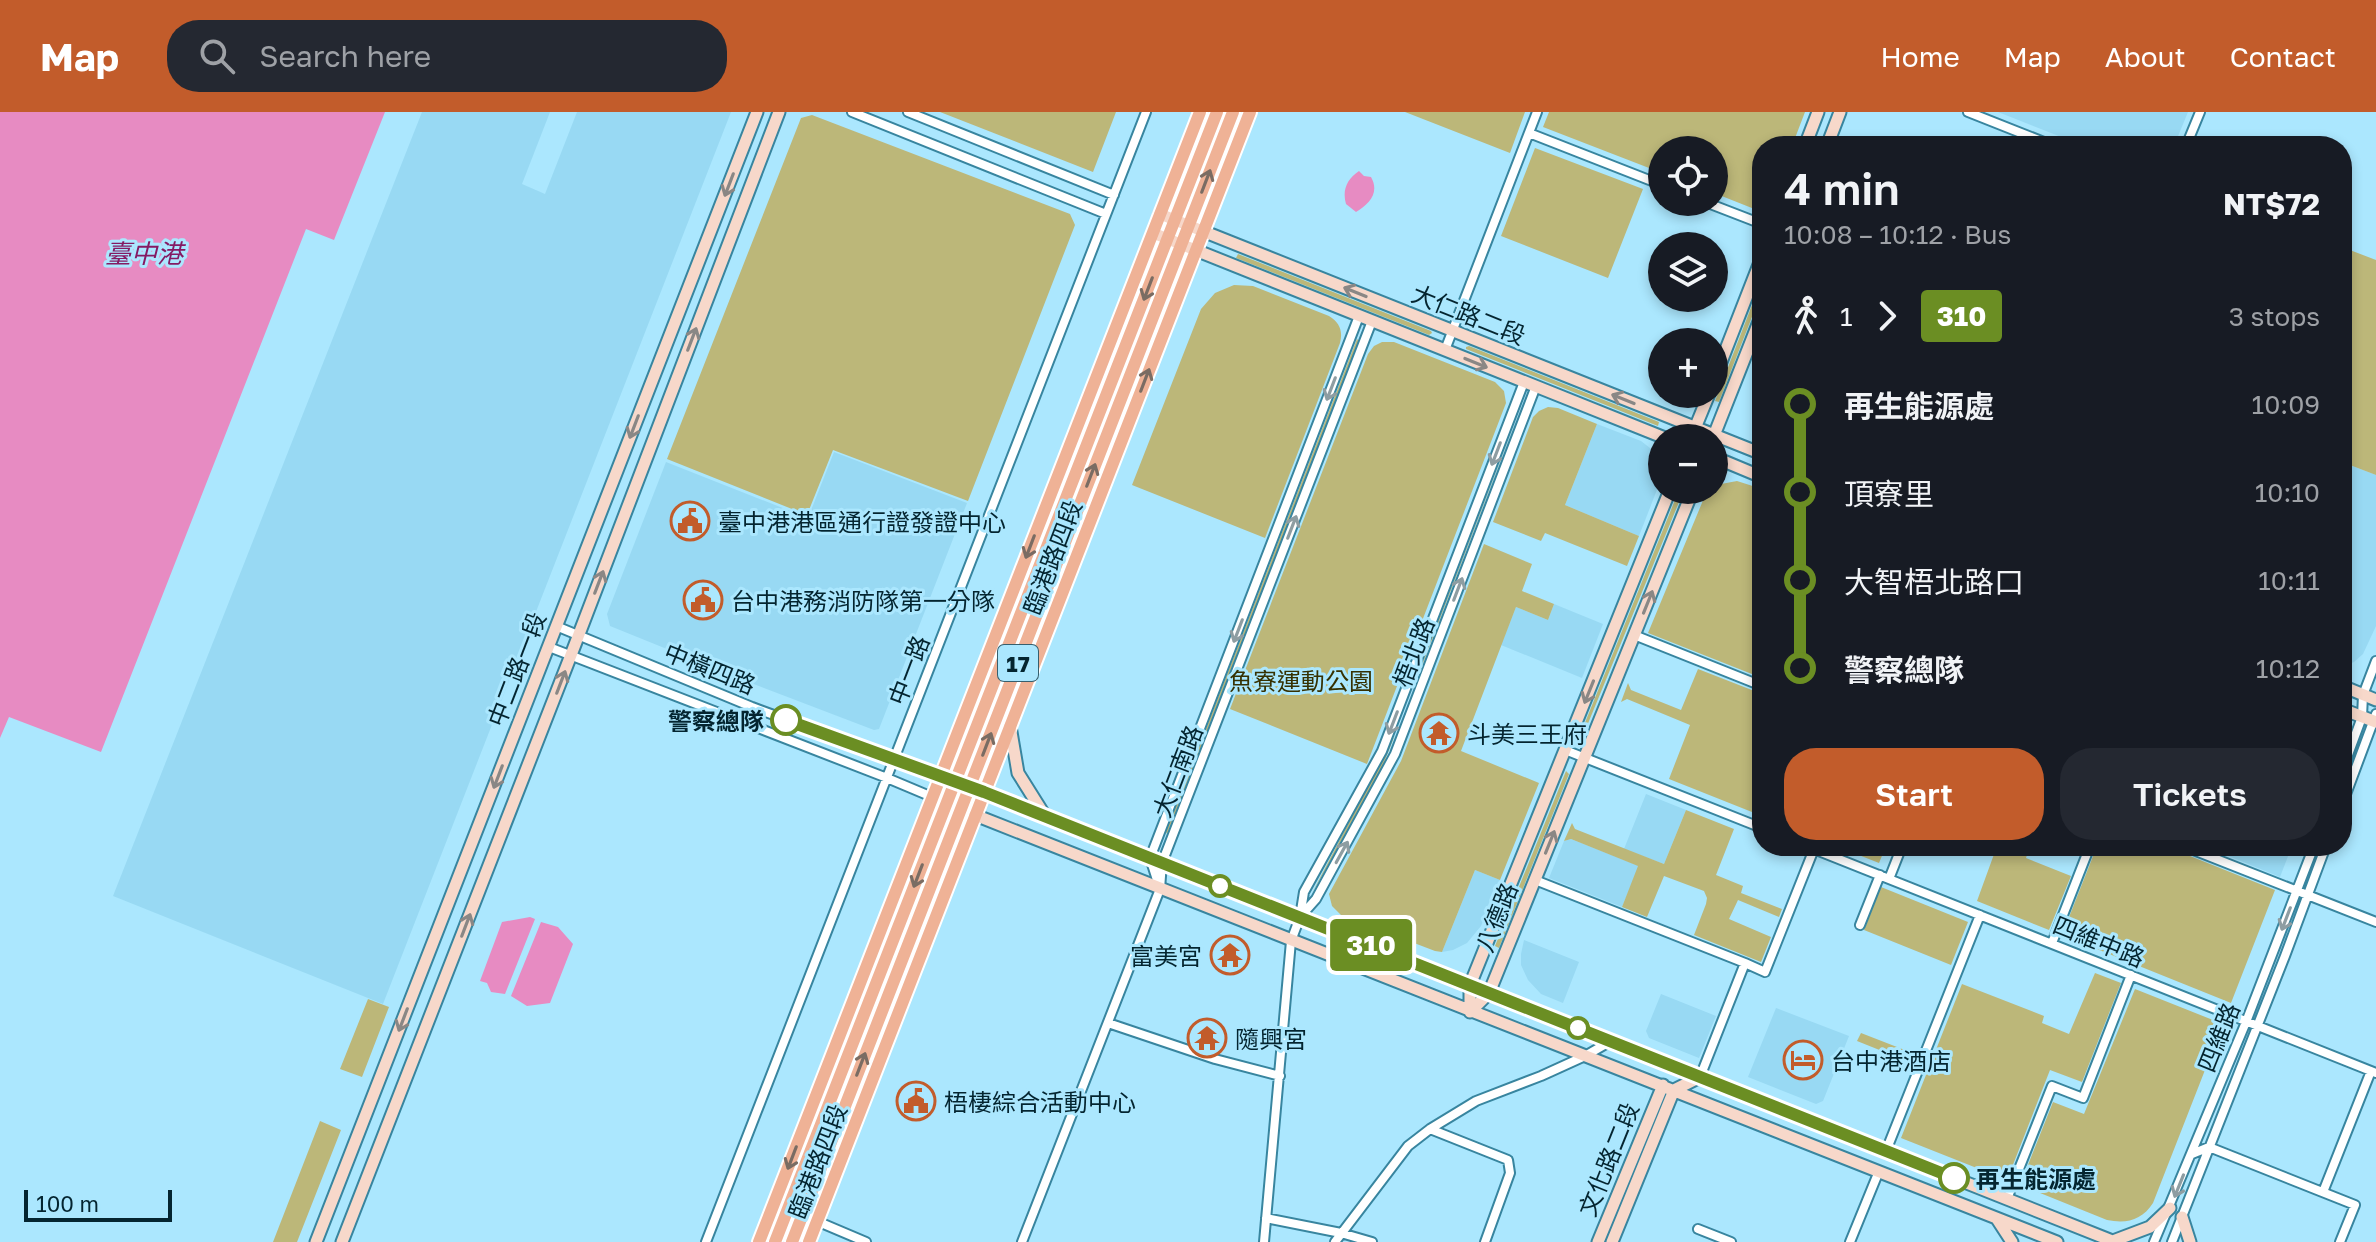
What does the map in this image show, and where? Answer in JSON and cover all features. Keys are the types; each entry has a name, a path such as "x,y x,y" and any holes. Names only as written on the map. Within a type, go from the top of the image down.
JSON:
{"main road":[{"name":"臨港路四段","path":"759,1242 1200,112"},
{"name":"臨港路四段","path":"775,1242 1217,112"},
{"name":"臨港路四段","path":"792,1242 1233,112"},
{"name":"臨港路四段","path":"809,1242 1250,112"}],"street":[{"name":"中二路一段","path":"316,1242 757,112"},
{"name":"中二路一段","path":"342,1242 779,112"},
{"path":"852,112 1106,214"},
{"path":"908,112 1114,195"},
{"name":"中一路","path":"706,1242 1146,112"},
{"path":"1445,350 1537,112"},
{"path":"1811,136 1818,112"},
{"path":"1831,136 1840,112"},
{"path":"1968,112 2029,136"},
{"path":"2190,136 2200,112"},
{"path":"1529,133 1648,180"},
{"path":"1728,211 1752,220"},
{"name":"大仁路二段","path":"1160,214 1452,331 1670,424"},
{"name":"大仁路二段","path":"1153,233 1648,431"},
{"path":"1728,344 1752,283"},
{"name":"大仁南路","path":"1150,858 1359,316"},
{"name":"大仁南路","path":"1022,1242 1160,889 1162,863 1372,321"},
{"path":"1719,424 1752,340"},
{"name":"梧北路","path":"1264,1242 1291,941 1300,917 1304,892 1370,776 1383,747 1524,382"},
{"name":"梧北路","path":"1300,917 1316,899 1391,762 1536,386"},
{"name":"大仁路二段","path":"1728,442 1752,450"},
{"path":"1728,463 1752,473"},
{"name":"八德路","path":"1470,1012 1470,985 1664,504"},
{"name":"八德路","path":"1470,1012 1489,993 1687,504"},
{"name":"中橫四路","path":"556,626 752,707 984,792"},
{"path":"1634,635 1752,682"},
{"name":"中橫四路","path":"549,647 975,815"},
{"path":"2352,776 2372,718 2363,695 2376,661"},
{"path":"2352,690 2376,700"},
{"path":"2352,712 2372,718"},
{"path":"2352,753 2372,718"},
{"path":"1010,726 1017,770 1046,816"},
{"path":"1565,750 1752,824"},
{"path":"984,792 2114,1242 2150,1227 2170,1208"},
{"path":"975,815 2054,1241 2059,1220"},
{"path":"1535,880 1765,972 1807,856"},
{"name":"四維中路","path":"1830,856 2373,1072"},
{"path":"1860,925 1896,856"},
{"path":"2052,943 2086,856"},
{"path":"2208,856 2376,922"},
{"name":"四維路","path":"2154,1242 2246,1022 2310,856"},
{"name":"四維路","path":"2172,1242 2322,856"},
{"path":"1150,858 1160,889"},
{"path":"1886,1151 1980,915"},
{"path":"1700,1077 1745,963"},
{"path":"2007,1199 2052,1086 2083,1098 2131,975"},
{"path":"1108,1023 1215,1059 1280,1076"},
{"path":"1335,1242 1408,1146 1430,1129 1476,1101 1585,1056 1611,1041"},
{"path":"2323,1192 2373,1072"},
{"name":"文化路二段","path":"1598,1242 1668,1088 1700,1077"},
{"name":"文化路二段","path":"1612,1242 1668,1088"},
{"path":"1430,1129 1508,1160 1510,1173 1485,1242"},
{"path":"2192,1154 2209,1147 2355,1205 2340,1242"},
{"path":"1850,1242 1879,1171"},
{"path":"774,1203 866,1242"},
{"path":"2182,1217 2190,1242"},
{"path":"1266,1218 1372,1242"},
{"path":"1997,1218 2012,1242"},
{"path":"1698,1229 1731,1242"}],"shaded area":[{"path":"422,112 550,112 522,184 545,194 577,112 731,112 383,1004 113,896"},
{"path":"1998,112 2188,112 2178,136 2059,136"},
{"path":"1597,424 1648,446 1648,504 1651,504 1639,536 1565,505"},
{"path":"834,452 967,503 879,729 874,730 746,681 610,626 607,614 666,462 808,518"},
{"path":"2352,466 2376,475 2376,626 2363,654 2354,662"},
{"path":"1554,604 1603,624 1582,678 1501,645 1516,607 1548,620"},
{"path":"1646,794 1686,810 1664,864 1624,849"},
{"path":"1571,839 1639,866 1622,907 1549,878 1564,841"},
{"path":"2229,856 2288,856 2280,877"},
{"path":"1475,870 1500,880 1481,926 1467,943 1442,952"},
{"path":"1524,940 1579,962 1563,1003 1541,994 1528,980 1521,965"},
{"path":"1661,994 1716,1016 1699,1058 1649,1038 1646,1031"},
{"name":"台中港酒店","path":"1776,1008 1849,1036 1823,1101 1816,1104 1748,1077"}],"green space":[{"path":"940,112 1116,112 1093,172"},
{"path":"1405,112 1525,112 1510,153"},
{"path":"1549,112 1805,112 1796,136 1752,136 1752,208 1728,199 1728,136 1648,136 1648,168 1543,127"},
{"path":"812,115 1070,214 1075,225 968,501 833,450 807,515 667,459 801,118"},
{"path":"1535,148 1643,189 1608,278 1501,236"},
{"path":"2352,251 2376,260 2376,475 2352,466"},
{"path":"1238,254 1432,333 1429,335 1236,258"},
{"path":"1234,285 1253,286 1329,316 1341,331 1340,343 1265,538 1132,485 1201,309 1215,293"},
{"path":"1752,305 1752,317 1728,379 1728,367"},
{"path":"1357,339 1359,341 1167,834 1166,832"},
{"name":"魚寮運動公園","path":"1382,342 1394,342 1495,382 1504,391 1506,403 1367,764 1230,709 1368,354"},
{"path":"1466,347 1659,422 1658,424 1653,424"},
{"path":"1522,405 1420,671 1425,655"},
{"path":"1548,407 1597,424 1565,505 1639,536 1627,566 1545,533 1541,541 1493,522 1533,417"},
{"path":"1737,481 1752,486 1752,674 1648,633 1702,504 1728,504 1728,483"},
{"path":"1673,504 1678,504 1582,738 1580,735"},
{"path":"1484,544 1532,564 1522,591 1554,604 1548,620 1516,607 1461,751 1539,783 1500,880 1475,870 1442,952 1341,915 1332,906 1329,894 1401,761"},
{"path":"1698,669 1752,690 1752,812 1669,779 1690,725 1627,699 1621,702 1628,683 1631,690 1681,710"},
{"path":"1395,735 1377,780 1312,893"},
{"path":"1566,771 1569,774 1499,948 1495,946"},
{"path":"1686,810 1734,829 1716,875 1743,886 1741,893 1782,909 1779,917 1738,900 1729,919 1771,937 1761,962 1694,935 1706,904 1704,891 1664,876 1647,917 1622,907 1638,866 1571,839 1564,841 1572,823 1575,829 1664,864"},
{"path":"1861,856 1882,856 1879,863"},
{"path":"1993,856 2027,856 2071,876 2049,930 1977,901"},
{"path":"2093,856 2190,856 2275,890 2231,1003 2062,935"},
{"path":"1881,887 1968,922 1951,965 1864,930"},
{"path":"2095,973 2121,983 2082,1082 2050,1070 2007,1180 1901,1138 1962,984 2044,1016 2042,1023 2069,1034"},
{"path":"2135,989 2223,1024 2153,1203 2139,1217 2114,1221 2020,1185 2053,1102 2084,1114"},
{"path":"368,999 389,1007 362,1077 340,1069"},
{"path":"1861,1033 1915,1054 1912,1063 1857,1041"},
{"path":"320,1121 341,1130 297,1242 273,1242"}],"water":[{"name":"臺中港","path":"0,112 385,112 334,240 306,229 101,752 9,717 0,738"},
{"path":"1359,171 1371,177 1374,193 1369,202 1356,212 1346,204 1345,190"},
{"path":"530,917 535,919 505,994 491,992 487,983 480,981 502,922"},
{"path":"541,922 558,927 573,944 550,1003 527,1006 511,996"}],"bus line":[{"name":"310","path":"786,720 984,792 1954,1178"}],"place":[{"name":"臺中港港區通行證發證中心","path":"690,521"},
{"name":"台中港務消防隊第一分隊","path":"703,600"},
{"name":"警察總隊","path":"786,720"},
{"name":"斗美三王府","path":"1439,733"},
{"name":"富美宮","path":"1230,955"},
{"name":"隨興宮","path":"1207,1038"},
{"name":"台中港酒店","path":"1803,1060"},
{"name":"梧棲綜合活動中心","path":"916,1101"},
{"name":"再生能源處","path":"1954,1178"}]}
